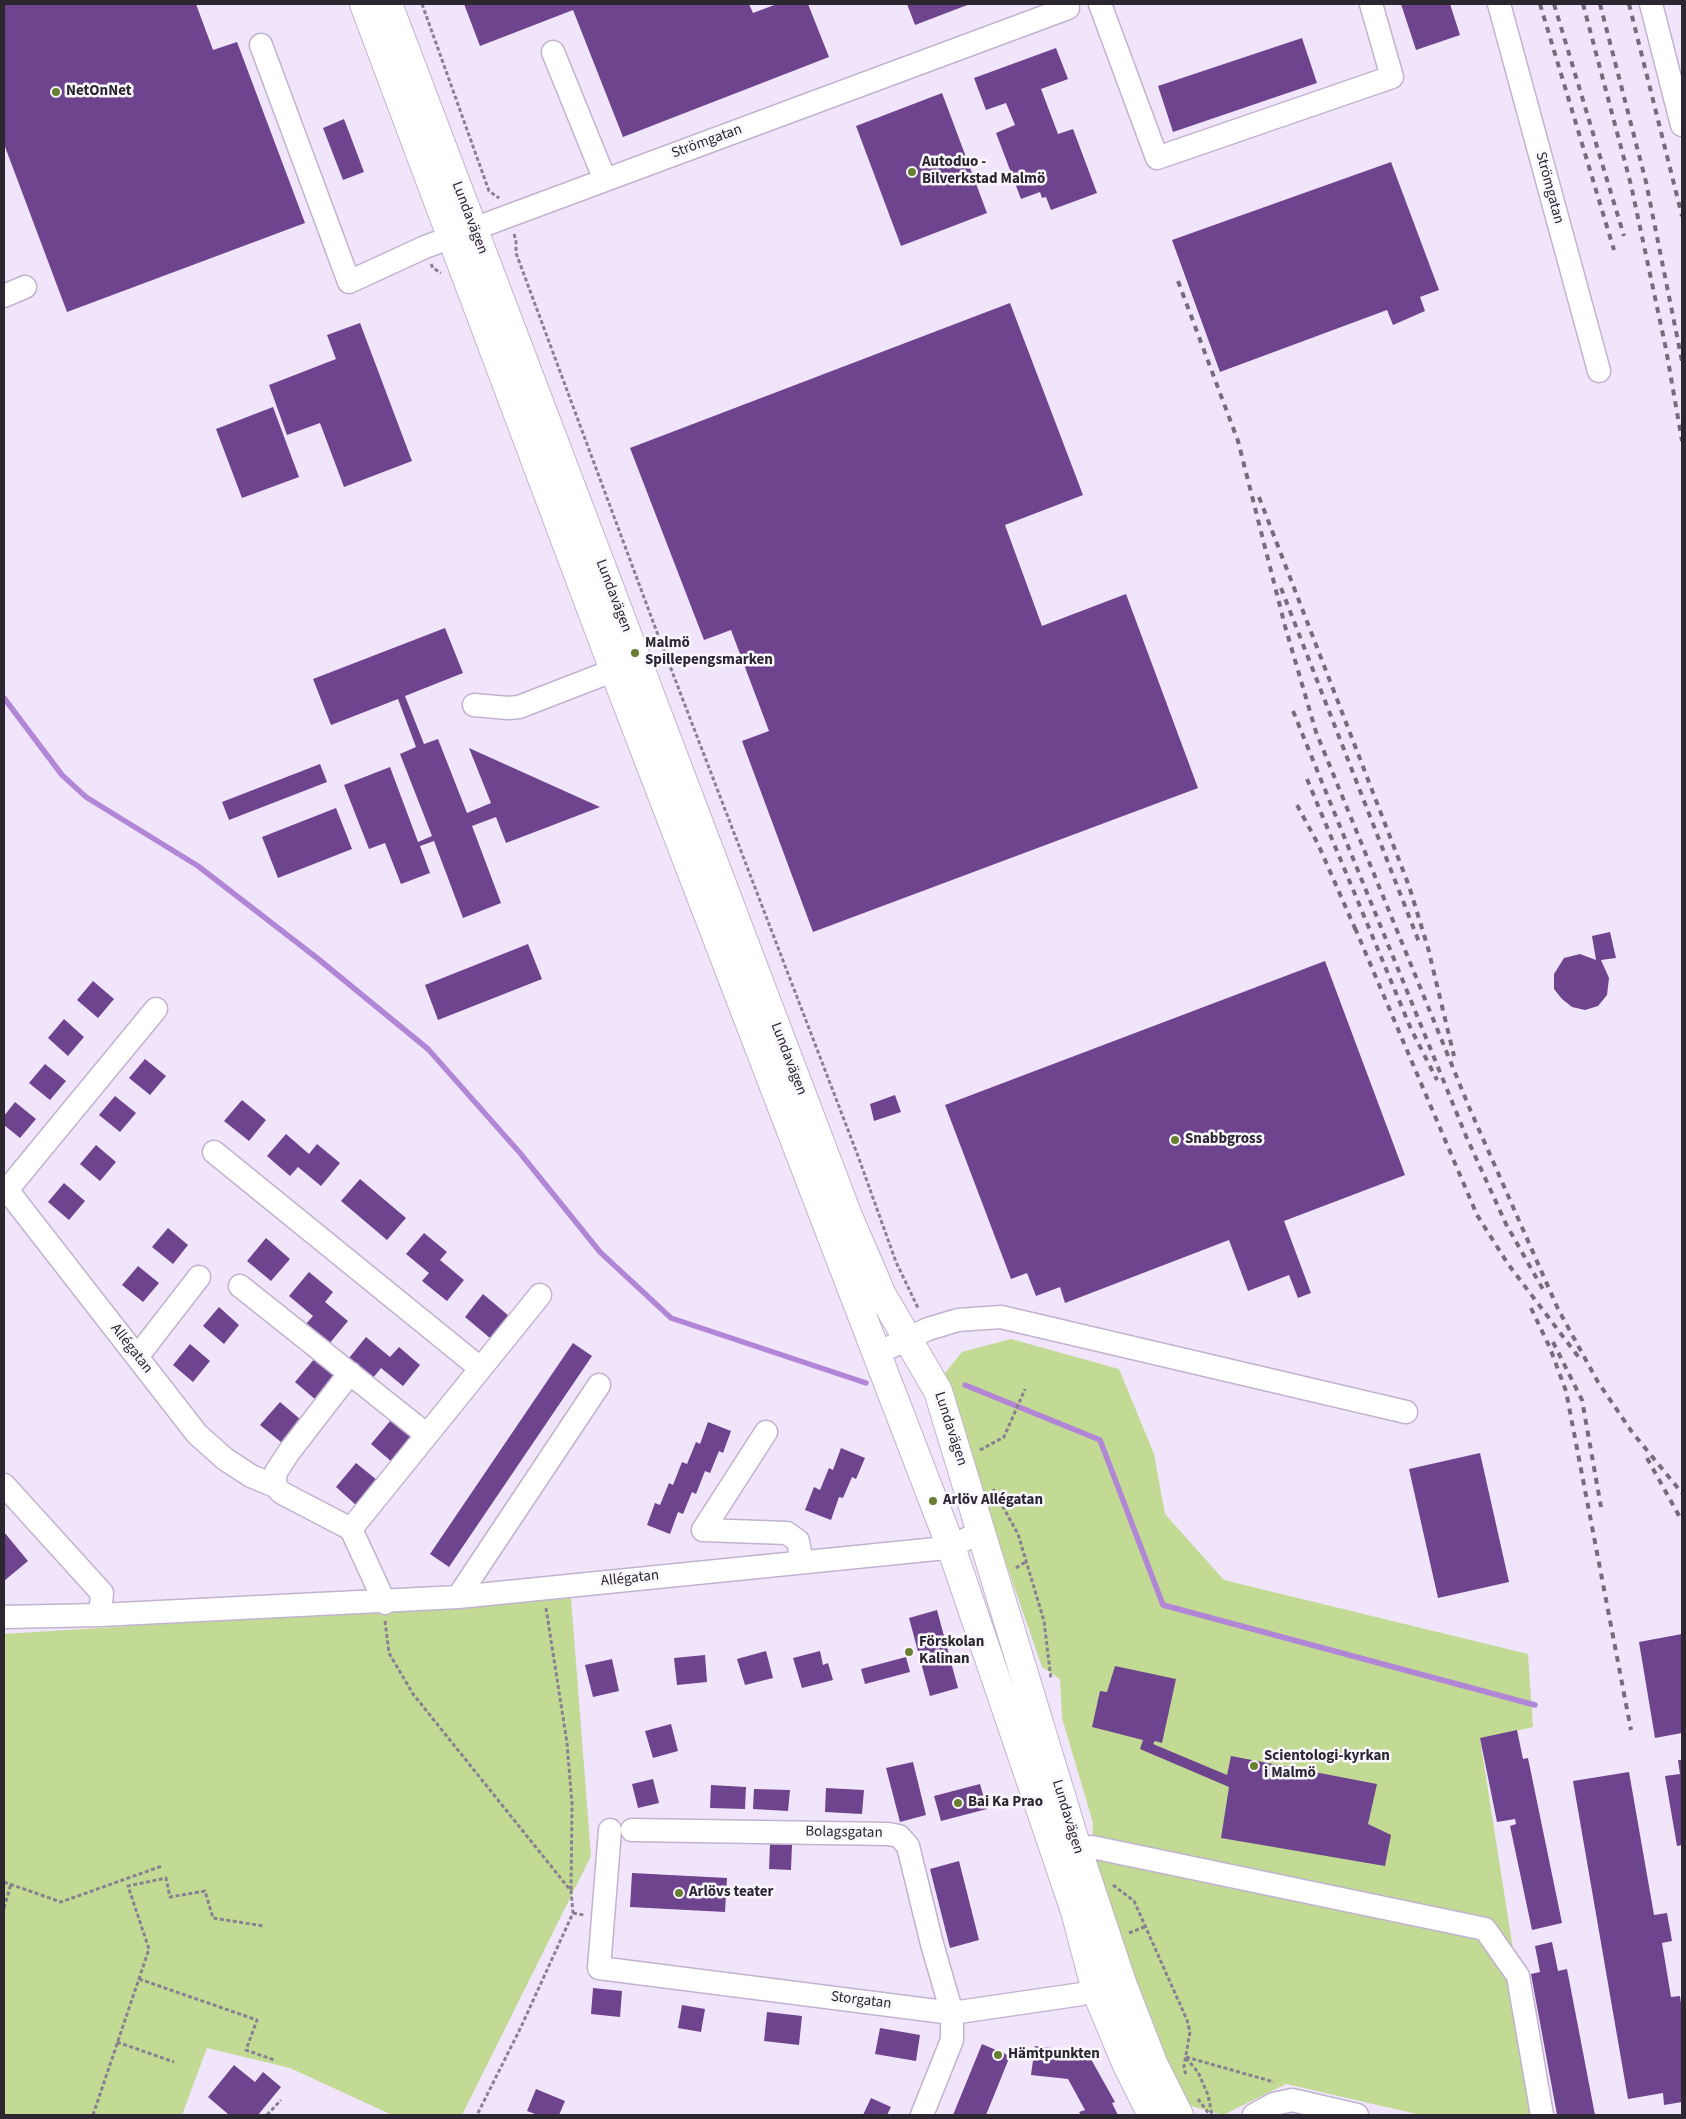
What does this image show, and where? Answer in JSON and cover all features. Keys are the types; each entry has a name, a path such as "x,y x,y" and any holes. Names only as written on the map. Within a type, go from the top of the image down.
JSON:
{"main road":[{"name":"Lundavägen","path":"364,4 463,233"},
{"name":"Lundavägen","path":"388,4 463,233 626,665 876,1354 951,1547 1075,1911 1096,1991 1152,2115"},
{"name":"Lundavägen","path":"626,665 848,1216 882,1295 918,1334 982,1531 1077,1848 1122,1983 1153,2063 1188,2106"}],"street":[{"path":"1100,4 1158,158 1392,77 1371,4"},
{"name":"Strömgatan","path":"1499,4 1599,372"},
{"path":"1651,4 1682,125"},
{"name":"Strömgatan","path":"261,45 349,282 425,247 1072,5"},
{"path":"553,52 605,180"},
{"path":"4,296 25,287"},
{"path":"474,704 508,708 519,707 626,665"},
{"name":"Allégatan","path":"156,1009 5,1188 198,1434 225,1459 251,1476 275,1486 282,1493 352,1529"},
{"path":"214,1152 480,1368"},
{"path":"137,1357 200,1277"},
{"path":"240,1286 426,1434"},
{"path":"384,1603 352,1529 426,1434 540,1295"},
{"path":"876,1354 918,1334 958,1320 1001,1317 1406,1412"},
{"path":"275,1486 276,1472 289,1452 350,1373"},
{"path":"458,1598 599,1385"},
{"path":"766,1432 703,1530 755,1530 787,1533 798,1541 802,1562"},
{"path":"4,1485 102,1593 100,1615"},
{"name":"Allégatan","path":"4,1617 100,1615 458,1598 951,1547 982,1531"},
{"name":"Storgatan","path":"610,1830 599,1968 952,2013 1096,1991 1122,1983"},
{"name":"Bolagsgatan","path":"632,1830 888,1834 898,1836 908,1846 932,1944 952,2013 952,2040 922,2115"},
{"path":"1077,1848 1092,1847 1485,1929 1518,1976 1542,2115"},
{"path":"1254,2115 1274,2104 1288,2108 1302,2101 1357,2115"}],"path":[{"path":"422,4 489,192 500,199 507,216 516,241 516,253 652,618 858,1156 896,1262 918,1334"},
{"path":"980,1450 1004,1438 1025,1388"},
{"path":"977,1441 983,1460"},
{"path":"992,1487 1018,1534 1027,1561 1044,1621 1052,1686"},
{"path":"1011,1571 1027,1561"},
{"path":"477,2115 521,2027 572,1913 572,1804 567,1743 543,1588"},
{"path":"384,1603 389,1654 413,1694 571,1891"},
{"path":"4,1882 61,1902 162,1866"},
{"path":"94,2115 149,1949 128,1886 166,1878 170,1897 205,1891 213,1918 264,1926"},
{"path":"1106,1881 1134,1901 1187,2020 1190,2032 1184,2066 1188,2081"},
{"path":"4,1908 11,1884"},
{"path":"139,1979 257,2020 246,2050 274,2060"},
{"path":"117,2042 174,2062"},
{"path":"1186,2058 1288,2086 1288,2108"},
{"path":"1186,2058 1198,2072 1208,2095 1211,2115 1188,2106"},
{"path":"267,2115 281,2100"}],"green space":[{"path":"1011,1339 1119,1369 1154,1454 1165,1514 1224,1580 1528,1654 1533,1727 1480,1739 1539,2115 1421,2115 1286,2084 1223,2115 1184,2104 1091,1872 1093,1823 1062,1718 1060,1679 1042,1667 1008,1569 994,1548 956,1419 945,1373 962,1352"},
{"path":"571,1598 591,1856 462,2115 392,2115 290,2068 207,2048 182,2115 4,2115 4,1634"}],"building":[{"path":"4,4 196,4 213,50 237,42 305,223 67,312 4,144"},
{"path":"464,4 749,4 753,13 777,4 808,4 829,57 623,137 573,10 480,46"},
{"path":"907,4 970,4 915,25"},
{"path":"1401,4 1450,4 1460,35 1416,50"},
{"path":"1302,38 1317,83 1173,132 1158,86"},
{"path":"1056,48 1068,79 1041,89 1058,134 1073,129 1097,193 1051,210 1046,197 1042,198 1040,192 1021,199 996,133 1015,125 1006,103 986,110 974,78"},
{"path":"942,93 987,213 901,246 856,126"},
{"path":"344,119 364,172 343,180 323,128"},
{"path":"1391,162 1439,290 1420,297 1425,311 1393,325 1387,310 1220,372 1172,240"},
{"path":"1010,303 1083,495 1005,525 1042,626 1126,594 1198,788 813,932 742,741 769,731 731,630 704,640 630,448"},
{"path":"360,323 412,461 344,487 320,423 287,435 269,385 336,359 327,335"},
{"path":"273,407 299,477 242,498 216,429"},
{"path":"445,628 463,673 405,696 424,744 438,739 467,813 491,803 469,748 600,807 506,843 496,817 472,826 501,903 463,918 434,841 420,846 430,873 401,884 385,843 369,849 344,785 390,767 418,842 432,836 400,754 416,747 398,699 331,725 313,679"},
{"path":"320,764 327,782 229,820 222,802"},
{"path":"336,808 352,849 278,878 262,837"},
{"path":"1610,932 1616,958 1601,960 1609,978 1607,995 1598,1006 1585,1010 1572,1007 1554,989 1554,974 1564,958 1580,954 1596,960 1592,936"},
{"path":"528,944 542,979 438,1020 425,985"},
{"name":"Snabbgross","path":"1325,961 1405,1175 1284,1221 1311,1293 1298,1298 1289,1275 1248,1291 1229,1240 1065,1303 1060,1287 1036,1296 1027,1273 1011,1279 945,1105"},
{"path":"93,981 114,999 98,1018 77,1000"},
{"path":"64,1019 84,1037 68,1056 48,1038"},
{"path":"145,1059 166,1076 150,1095 129,1078"},
{"path":"45,1064 66,1081 50,1100 29,1083"},
{"path":"895,1095 901,1112 874,1121 870,1104"},
{"path":"115,1096 136,1113 120,1132 99,1115"},
{"path":"242,1100 266,1120 249,1141 224,1121"},
{"path":"15,1102 36,1119 20,1138 4,1125 4,1116"},
{"path":"286,1134 309,1154 317,1144 340,1163 321,1186 298,1167 290,1176 267,1156"},
{"path":"96,1145 116,1162 100,1181 80,1164"},
{"path":"360,1179 406,1218 387,1240 341,1201"},
{"path":"64,1183 85,1201 69,1220 48,1202"},
{"path":"168,1228 188,1245 173,1264 152,1247"},
{"path":"424,1233 447,1252 440,1260 464,1280 447,1301 422,1281 429,1273 406,1254"},
{"path":"266,1238 290,1259 271,1281 247,1261"},
{"path":"138,1266 159,1283 143,1302 122,1285"},
{"path":"309,1272 333,1292 325,1302 348,1321 329,1344 306,1324 313,1316 289,1296"},
{"path":"483,1294 509,1316 490,1338 465,1317"},
{"path":"219,1307 239,1325 224,1344 203,1326"},
{"path":"366,1337 390,1357 399,1347 420,1365 403,1386 381,1368 373,1378 349,1358"},
{"path":"573,1343 592,1356 449,1567 430,1554"},
{"path":"190,1344 210,1361 193,1382 173,1365"},
{"path":"315,1358 336,1375 316,1400 295,1382"},
{"path":"280,1402 300,1419 281,1442 260,1425"},
{"path":"391,1420 412,1437 392,1462 371,1444"},
{"path":"708,1422 731,1431 723,1453 719,1451 710,1473 705,1471 696,1494 692,1492 683,1514 678,1512 670,1534 647,1525 655,1503 660,1505 669,1483 673,1485 682,1462 687,1464 696,1442 700,1444"},
{"path":"841,1448 865,1458 856,1479 852,1477 843,1498 839,1497 831,1520 805,1510 814,1487 820,1490 829,1468 833,1470"},
{"path":"1480,1453 1509,1582 1438,1598 1409,1469"},
{"path":"356,1463 377,1480 356,1505 336,1487"},
{"path":"4,1532 28,1561 4,1581"},
{"path":"937,1610 958,1688 930,1696 909,1618"},
{"path":"1682,1634 1682,1733 1655,1738 1639,1642"},
{"path":"766,1651 773,1678 745,1685 737,1659"},
{"path":"820,1651 823,1665 828,1663 833,1680 802,1688 793,1658"},
{"path":"705,1655 707,1682 677,1685 674,1658"},
{"path":"906,1657 910,1672 865,1684 861,1669"},
{"path":"612,1659 619,1691 593,1697 585,1665"},
{"name":"Scientologi-kyrkan i Malmö","path":"1115,1666 1176,1679 1162,1743 1155,1741 1153,1744 1227,1775 1231,1756 1377,1784 1368,1824 1391,1835 1385,1866 1221,1838 1229,1787 1140,1749 1143,1740 1092,1727 1100,1691 1107,1692"},
{"path":"671,1724 678,1751 653,1758 645,1731"},
{"path":"1517,1730 1523,1759 1528,1758 1562,1923 1532,1930 1510,1826 1516,1824 1515,1819 1497,1822 1480,1738"},
{"path":"1678,1760 1682,1760 1682,1845 1677,1846 1665,1776 1680,1774"},
{"path":"913,1762 926,1815 900,1822 886,1768"},
{"path":"1629,1772 1654,1915 1667,1913 1672,1941 1662,1943 1671,1997 1680,1996 1682,2011 1682,2102 1664,2105 1663,2093 1628,2099 1573,1781"},
{"path":"653,1779 659,1803 638,1808 632,1784"},
{"path":"980,1784 987,1809 941,1821 934,1796"},
{"path":"711,1785 746,1787 745,1809 710,1808"},
{"path":"826,1788 864,1790 862,1814 825,1812"},
{"path":"754,1789 790,1790 788,1811 753,1809"},
{"path":"770,1844 792,1845 791,1870 769,1869"},
{"path":"959,1861 979,1940 950,1948 930,1869"},
{"name":"Arlövs teater","path":"632,1873 727,1878 725,1912 630,1907"},
{"path":"1552,1942 1558,1971 1567,1969 1595,2115 1557,2115 1531,1974 1540,1972 1535,1946"},
{"path":"593,1988 622,1991 620,2017 591,2014"},
{"path":"682,2005 705,2009 701,2032 678,2028"},
{"path":"767,2012 802,2016 799,2045 764,2041"},
{"path":"880,2028 920,2035 916,2061 875,2054"},
{"path":"982,2044 1010,2056 986,2115 953,2115"},
{"path":"1035,2046 1087,2052 1115,2102 1112,2103 1118,2115 1081,2115 1079,2112 1085,2110 1068,2079 1031,2075"},
{"path":"234,2065 255,2082 263,2072 281,2087 258,2115 227,2115 208,2097"},
{"path":"536,2089 565,2101 559,2115 538,2115 527,2111"},
{"path":"871,2098 891,2107 887,2115 863,2115"}],"waterway":[{"path":"4,698 62,775 86,797 198,866 317,958 428,1049 520,1153 600,1252 671,1318 866,1383"},
{"path":"965,1385 1100,1440 1163,1605 1535,1705"}],"railway":[{"path":"1540,4 1614,250"},
{"path":"1554,4 1624,236"},
{"path":"1583,4 1631,185 1666,349 1682,441"},
{"path":"1600,4 1646,182 1682,361"},
{"path":"1629,4 1682,216"},
{"path":"1178,281 1238,441 1285,626 1316,732 1469,1107 1558,1309 1598,1382 1632,1432 1682,1493"},
{"path":"1259,497 1409,886 1428,948 1454,1056"},
{"path":"1281,588 1419,942"},
{"path":"1293,711 1466,1136 1506,1224 1545,1293"},
{"path":"1307,779 1411,1029 1437,1080"},
{"path":"1297,805 1318,844 1357,933"},
{"path":"1355,928 1477,1215 1508,1264 1580,1359"},
{"path":"1531,1308 1550,1348 1566,1391 1631,1730"},
{"path":"1553,1342 1582,1400 1601,1507"},
{"path":"1647,1458 1682,1521"}],"place":[{"name":"NetOnNet","path":"56,92"},
{"name":"Autoduo - Bilverkstad Malmö","path":"912,172"},
{"name":"Malmö Spillepengsmarken","path":"635,653"},
{"name":"Snabbgross","path":"1175,1140"},
{"name":"Arlöv Allégatan","path":"933,1501"},
{"name":"Förskolan Kalinan","path":"909,1652"},
{"name":"Scientologi-kyrkan i Malmö","path":"1254,1766"},
{"name":"Bai Ka Prao","path":"958,1803"},
{"name":"Arlövs teater","path":"679,1893"},
{"name":"Hämtpunkten","path":"998,2055"}]}
